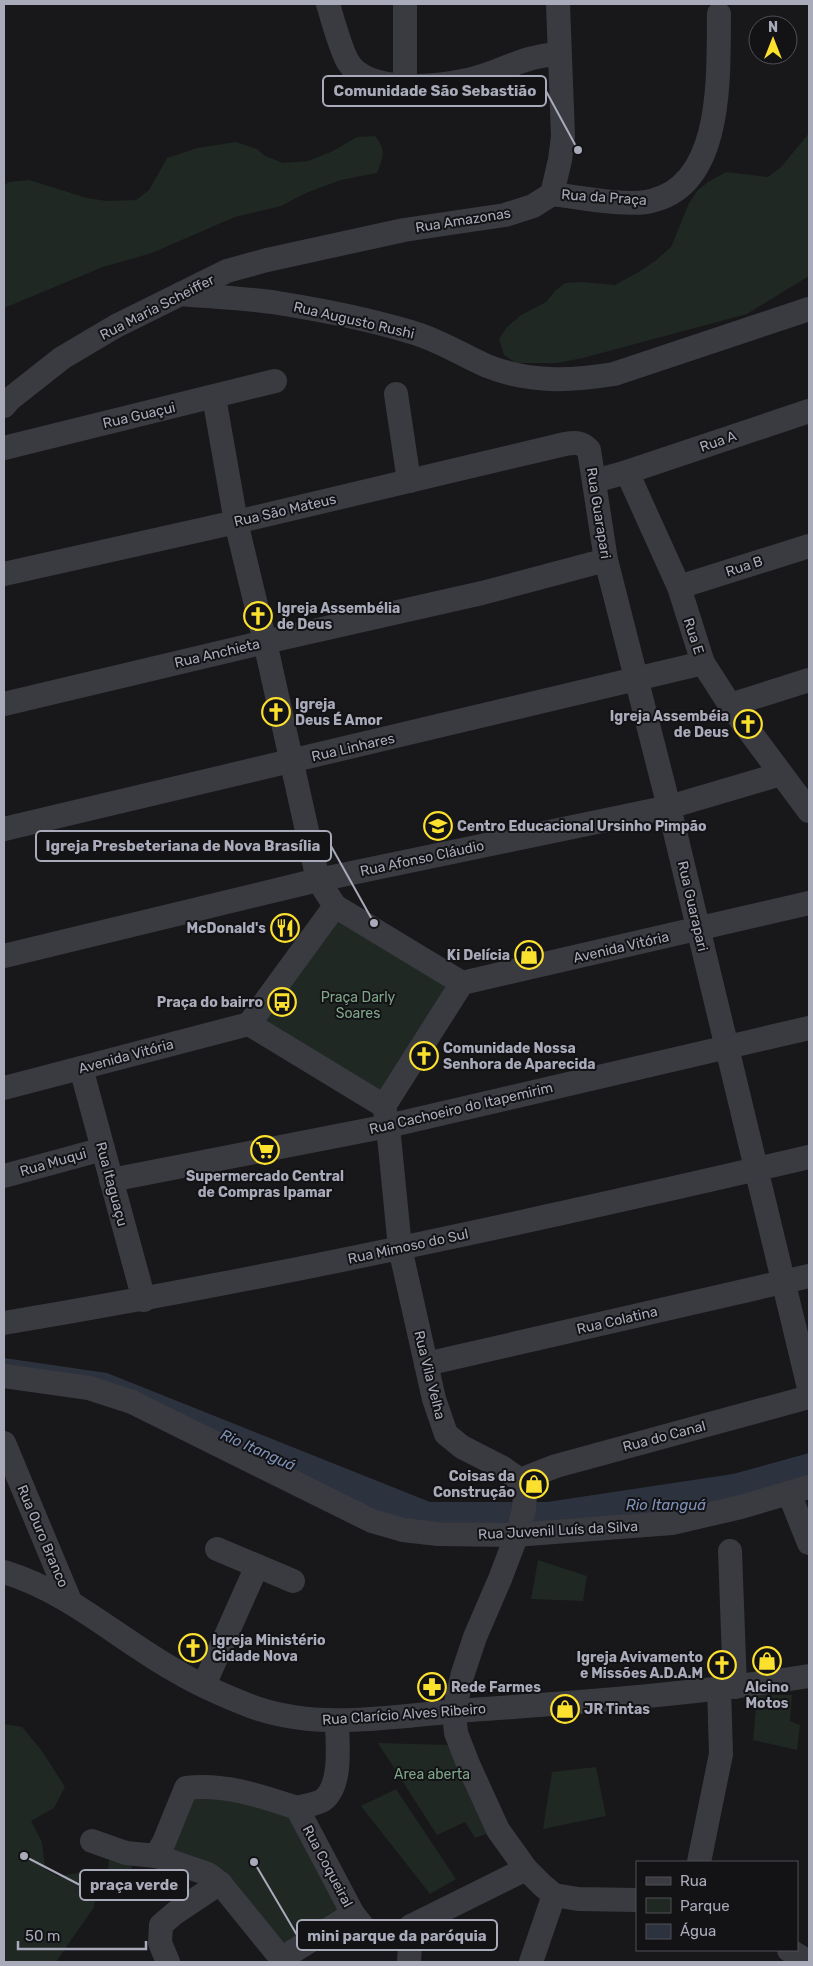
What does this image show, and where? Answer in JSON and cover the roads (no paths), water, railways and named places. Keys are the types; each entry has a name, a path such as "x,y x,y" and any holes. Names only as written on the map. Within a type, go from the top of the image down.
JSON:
{"street":[{"path":"328,4 348,62 362,76 382,83 405,86 433,85 468,80 531,58 560,53"},
{"path":"405,4 405,86"},
{"path":"552,194 560,160 563,136 558,4"},
{"name":"Rua da Praça","path":"552,194 604,200 651,202 667,196 683,184 698,165 709,139 717,100 719,14"},
{"name":"Rua Amazonas","path":"329,246 404,230 505,215 533,206 552,194"},
{"name":"Rua Maria Scheiffer","path":"4,406 10,399 62,358 116,326 179,294 227,272 267,260 329,246"},
{"name":"Rua Augusto Rushi","path":"179,294 276,303 328,312 413,332 489,367 516,376 549,380 582,379 614,374 809,310"},
{"name":"Rua Guaçui","path":"4,448 274,381"},
{"path":"396,394 409,481"},
{"path":"214,397 236,522 318,880 335,906 462,984 386,1116 249,1024 335,906"},
{"name":"Rua A","path":"627,472 809,411"},
{"name":"Rua Guarapari","path":"565,444 576,442 584,444 589,450 606,560 670,807 809,1388"},
{"name":"Rua São Mateus","path":"4,574 236,522 565,444"},
{"path":"595,481 627,472"},
{"name":"Rua E","path":"627,472 679,587 703,663 730,705 809,811"},
{"name":"Rua B","path":"679,587 809,546"},
{"name":"Rua Anchieta","path":"4,704 482,593 606,560"},
{"name":"Rua Linhares","path":"4,830 703,663"},
{"path":"730,705 809,680"},
{"name":"Rua Afonso Cláudio","path":"4,956 318,880 670,807 781,774"},
{"name":"Avenida Vitória","path":"462,984 809,903"},
{"name":"Avenida Vitória","path":"4,1086 249,1024"},
{"name":"Rua Cachoeiro do Itapemirim","path":"111,1180 386,1116 809,1028"},
{"name":"Rua Itaguaçu","path":"81,1068 144,1300"},
{"name":"Rua Vila Velha","path":"386,1116 400,1248 434,1399 446,1434 462,1448 503,1468 520,1480"},
{"name":"Rua Muqui","path":"4,1176 102,1149"},
{"name":"Rua Mimoso do Sul","path":"4,1324 144,1300 400,1248 809,1157"},
{"name":"Rua Colatina","path":"426,1364 809,1276"},
{"name":"Rua Juvenil Luís da Silva","path":"4,1376 90,1388 132,1402 372,1521 403,1530 438,1534 520,1525 672,1523 741,1508 799,1490"},
{"name":"Rua do Canal","path":"520,1480 556,1466 809,1397"},
{"name":"Rua Ouro Branco","path":"4,1443 70,1601"},
{"path":"520,1480 525,1495 520,1525 500,1579 475,1637 463,1673 454,1711 456,1733 498,1830 526,1869 554,1895 578,1899 636,1900"},
{"path":"799,1490 809,1543"},
{"path":"217,1548 293,1581"},
{"path":"699,1861 721,1754 727,1687 730,1551"},
{"path":"204,1685 257,1566"},
{"name":"Rua Clarício Alves Ribeiro","path":"4,1572 37,1584 70,1601 177,1672 254,1707 292,1718 337,1721 573,1702 727,1687 809,1676"},
{"path":"297,1808 323,1800 333,1786 337,1768 337,1721"},
{"name":"Rua Coqueiral","path":"156,1856 164,1842 186,1788 205,1786 256,1794 297,1808 353,1914 368,1933 382,1938 405,1931 411,1926 526,1869"},
{"path":"92,1841 126,1853 156,1856 208,1874 220,1883 276,1952 284,1957 353,1914"},
{"path":"168,1962 160,1944 161,1925 220,1883"},
{"path":"531,1962 554,1895"},
{"path":"409,1962 411,1926"},
{"path":"792,1951 809,1962"}],"water":[{"name":"Rio Itanguá","path":"4,1358 107,1373 430,1502 547,1502 733,1474 809,1453 809,1485 688,1519 514,1525 392,1521 123,1395 4,1378"}],"place":[{"name":"Comunidade São Sebastião","path":"578,150"},
{"name":"Igreja Assembélia de Deus","path":"258,616"},
{"name":"Igreja Deus É Amor","path":"276,712"},
{"name":"Igreja Assembéia de Deus","path":"748,724"},
{"name":"Centro Educacional Ursinho Pimpão","path":"438,826"},
{"name":"Igreja Presbeteriana de Nova Brasília","path":"374,923"},
{"name":"McDonald's","path":"285,928"},
{"name":"Ki Delícia","path":"529,955"},
{"name":"Praça do bairro","path":"282,1002"},
{"name":"Comunidade Nossa Senhora de Aparecida","path":"424,1056"},
{"name":"Supermercado Central de Compras Ipamar","path":"265,1150"},
{"name":"Coisas da Construção","path":"534,1484"},
{"name":"Igreja Ministério Cidade Nova","path":"193,1648"},
{"name":"Alcino Motos","path":"767,1661"},
{"name":"Igreja Avivamento e Missões A.D.A.M","path":"722,1665"},
{"name":"Rede Farmes","path":"432,1687"},
{"name":"JR Tintas","path":"565,1709"},
{"name":"praça verde","path":"24,1856"},
{"name":"mini parque da paróquia","path":"254,1862"}],"park label":[{"name":"Praça Darly Soares","path":"358,1006"},
{"name":"Area aberta","path":"432,1774"}]}
